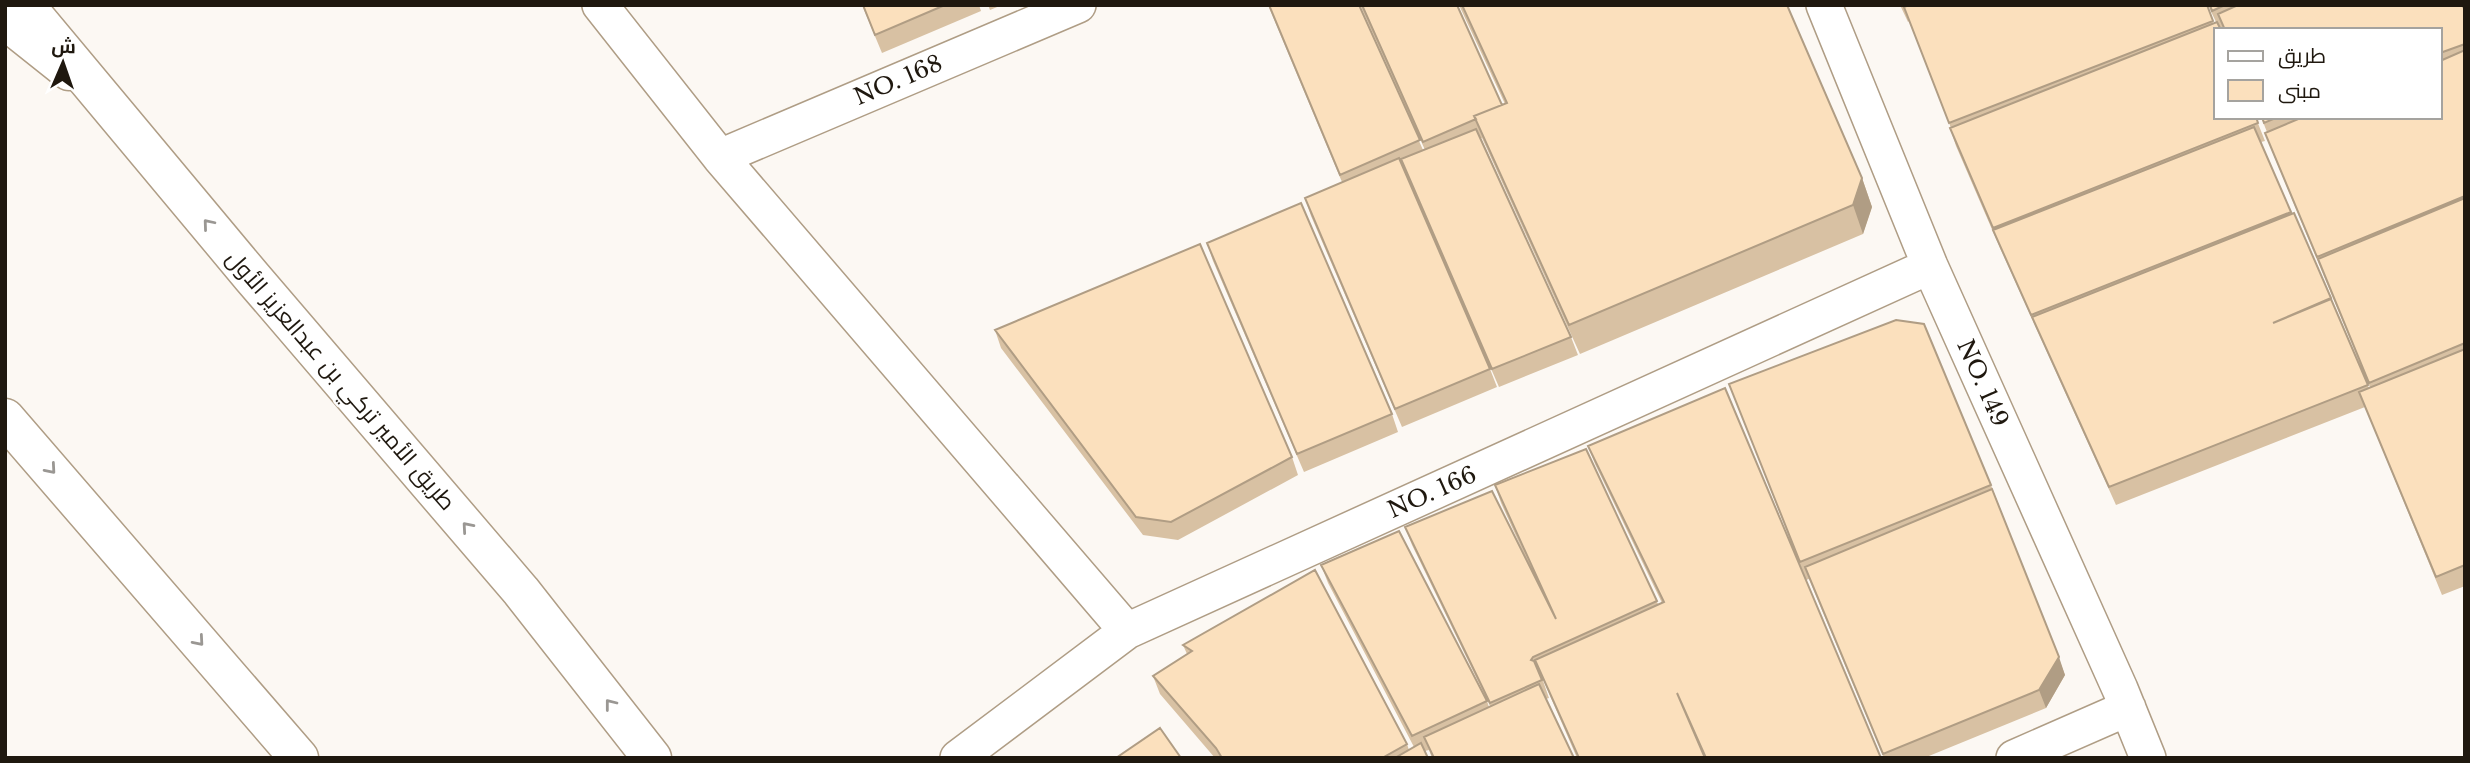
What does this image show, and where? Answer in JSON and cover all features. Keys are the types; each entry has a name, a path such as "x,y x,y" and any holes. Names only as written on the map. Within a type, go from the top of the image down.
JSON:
{"main road":[{"name":"طريق الأمير تركي بن عبدالعزيز الأول","path":"25,5 522,591 652,758"},
{"path":"5,20 103,98"},
{"path":"5,418 299,758"}],"street":[{"path":"600,5 720,157 1127,631"},
{"name":"NO. 168","path":"720,157 1078,5"},
{"name":"NO. 149","path":"1824,5 1930,266 2148,758"},
{"name":"NO. 166","path":"958,758 1127,631 1930,266"},
{"path":"2014,758 2127,708"}],"building":[{"path":"863,5 945,5 875,35"},
{"path":"1269,5 1359,5 1420,140 1340,175"},
{"path":"1362,5 1457,5 1502,105 1423,142"},
{"path":"1462,5 1787,5 1862,178 1853,205 1569,325 1474,116 1507,103"},
{"path":"2207,5 2213,21 1949,123 1904,7"},
{"path":"2210,5 2225,5 2212,11"},
{"path":"2238,5 2462,5 2465,10 2465,44 2442,52 2442,28 2224,28 2218,14"},
{"path":"2217,22 2220,28 2214,28 2214,119 2257,119 2258,123 1993,228 1950,128"},
{"path":"2465,50 2465,196 2317,257 2265,133 2298,119 2442,119 2442,60"},
{"path":"2254,127 2291,212 2031,315 1993,230"},
{"path":"1476,129 1571,337 1492,369 1401,159"},
{"path":"1399,158 1490,369 1395,409 1305,198"},
{"path":"2465,198 2465,343 2369,383 2318,259"},
{"path":"1301,203 1392,414 1297,454 1207,243"},
{"path":"2294,213 2331,298 2273,323 2331,299 2368,385 2109,487 2032,317"},
{"path":"1200,244 1292,457 1171,522 1136,517 995,330"},
{"path":"1896,320 1924,324 1991,485 1800,562 1729,384"},
{"path":"2465,349 2465,565 2436,577 2359,392"},
{"path":"1725,388 1881,758 1706,758 1677,693 1705,758 1579,758 1535,660 1664,602 1588,446"},
{"path":"1586,449 1657,601 1533,657 1531,660 1534,661 1542,680 1490,703 1405,527 1492,491 1556,619 1495,485"},
{"path":"1992,489 2059,657 2039,690 1883,754 1805,567"},
{"path":"1399,531 1487,701 1412,736 1321,565"},
{"path":"1315,570 1407,744 1382,758 1222,758 1153,676 1192,651 1183,645"},
{"path":"1539,684 1574,758 1434,758 1424,737"},
{"path":"1160,728 1181,758 1116,758"},
{"path":"1421,743 1428,758 1395,758"}]}
